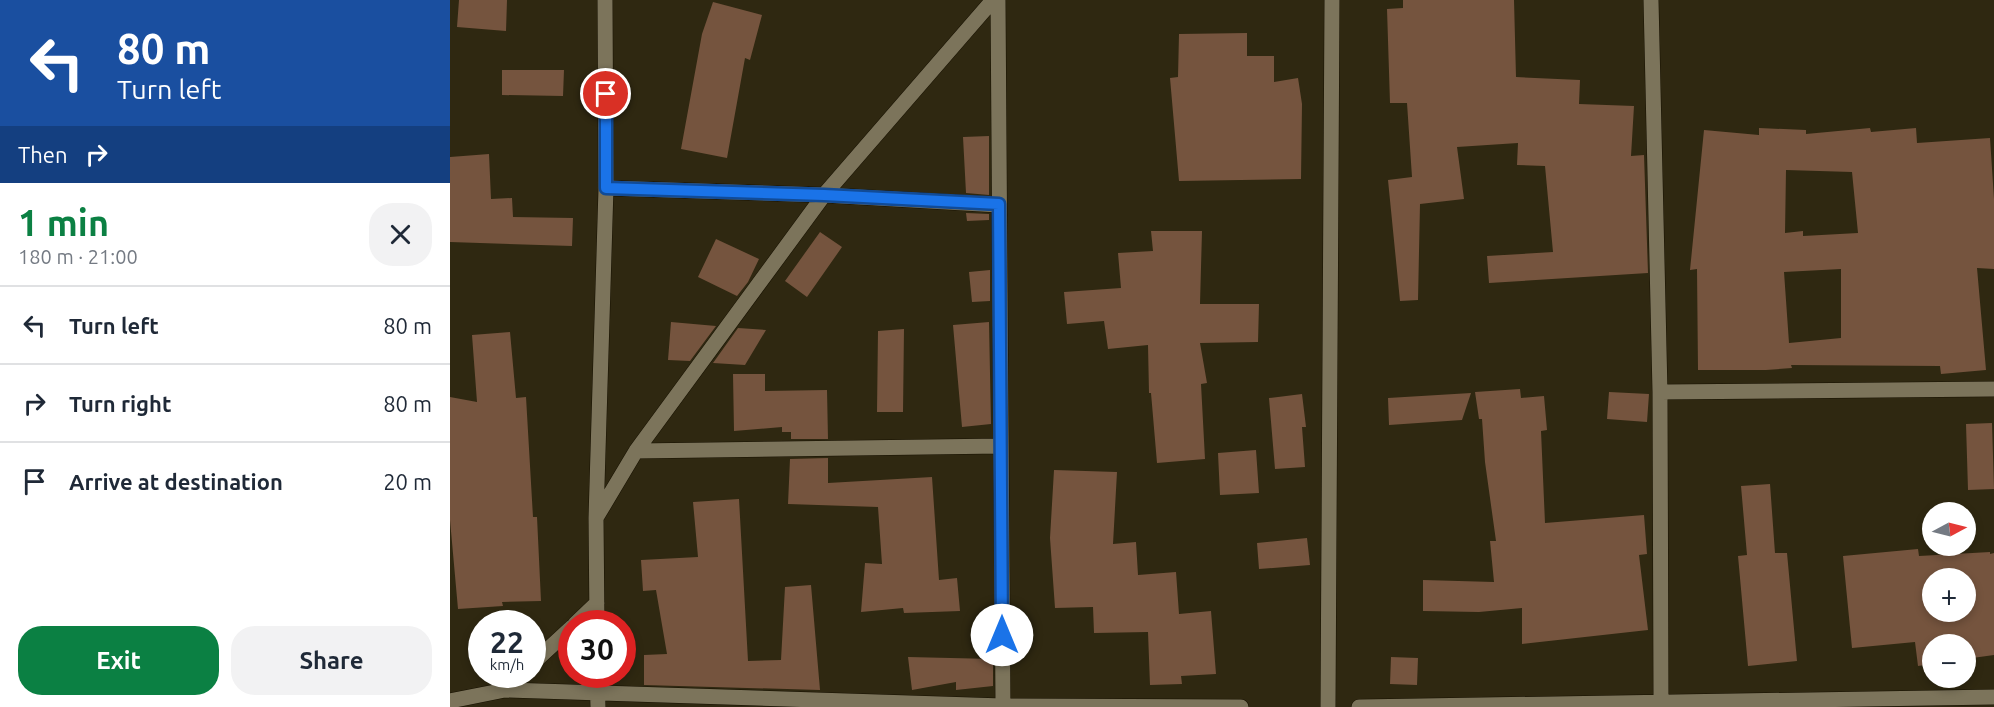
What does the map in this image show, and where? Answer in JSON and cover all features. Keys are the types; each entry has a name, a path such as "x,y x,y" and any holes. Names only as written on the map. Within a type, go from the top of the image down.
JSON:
{"street":[{"path":"597,610 596,518 606,188 605,0"},
{"path":"596,518 636,452 824,195 996,0"},
{"path":"996,0 1003,706"},
{"path":"1328,707 1332,0"},
{"path":"1651,0 1660,392 1661,702"},
{"path":"606,188 824,195 999,204"},
{"path":"1660,392 1994,389"},
{"path":"636,452 1001,446"},
{"path":"590,610 597,603"},
{"path":"546,651 558,640"},
{"path":"450,701 505,690 597,700 1241,707"},
{"path":"1359,707 1994,697"}],"building":[{"path":"459,0 507,0 506,31 457,27"},
{"path":"1403,0 1514,0 1516,77 1580,80 1579,104 1634,106 1631,156 1644,155 1648,273 1489,283 1487,256 1553,252 1545,166 1517,165 1518,143 1457,147 1464,199 1420,204 1418,300 1400,301 1388,180 1412,177 1407,103 1390,103 1387,9 1403,8"},
{"path":"713,2 762,15 750,60 745,58 727,158 681,149 702,34"},
{"path":"1247,33 1247,56 1274,56 1274,82 1298,78 1302,104 1301,179 1179,181 1170,78 1178,77 1179,34"},
{"path":"502,70 564,70 563,96 502,95"},
{"path":"1759,128 1806,130 1806,134 1870,128 1871,132 1916,128 1917,143 1990,138 1994,199 1994,269 1977,268 1986,370 1941,374 1940,366 1791,365 1792,368 1766,370 1698,370 1697,269 1690,270 1704,130 1759,135","holes":["1786,170 1852,172 1858,233 1803,236 1803,231 1785,233","1841,269 1841,338 1789,343 1784,272"]},
{"path":"989,136 989,195 966,193 963,137"},
{"path":"489,154 491,199 512,198 513,217 573,218 572,246 450,242 450,157"},
{"path":"966,213 989,214 989,220 967,221"},
{"path":"1151,231 1202,231 1200,304 1259,304 1258,342 1200,343 1207,383 1201,384 1205,459 1157,463 1151,393 1149,393 1148,345 1108,349 1104,321 1067,324 1064,292 1121,288 1118,253 1153,251"},
{"path":"820,232 842,247 807,297 785,281"},
{"path":"716,239 759,259 748,282 737,296 698,277"},
{"path":"990,270 990,301 972,302 969,272"},
{"path":"671,322 716,326 690,361 668,360"},
{"path":"989,322 991,424 962,427 953,325"},
{"path":"738,328 766,330 745,365 713,363"},
{"path":"904,329 903,412 877,412 878,331"},
{"path":"510,332 516,398 526,397 533,517 537,517 541,601 502,602 503,606 458,609 450,520 450,397 477,402 472,335"},
{"path":"733,374 765,374 765,391 827,390 828,439 791,439 791,432 782,432 782,427 734,431"},
{"path":"1520,389 1521,398 1544,396 1547,430 1541,431 1545,523 1644,515 1647,554 1639,555 1648,630 1522,644 1522,608 1479,612 1423,611 1423,580 1494,582 1490,541 1496,541 1485,462 1482,419 1479,419 1475,392"},
{"path":"1609,392 1649,394 1647,422 1607,419"},
{"path":"1471,393 1462,420 1389,425 1388,398"},
{"path":"1302,394 1306,427 1302,427 1305,467 1275,469 1269,398"},
{"path":"1992,423 1994,489 1968,490 1966,424"},
{"path":"1256,450 1259,493 1220,495 1218,453"},
{"path":"828,458 828,483 932,477 939,580 957,578 960,611 904,613 903,608 861,612 865,563 882,564 878,507 788,504 790,459"},
{"path":"1054,470 1117,472 1113,544 1136,542 1138,575 1176,572 1179,614 1211,611 1216,674 1181,676 1182,684 1150,685 1148,632 1094,633 1093,607 1055,608 1050,538"},
{"path":"1770,484 1775,553 1787,553 1797,661 1748,666 1738,556 1747,555 1741,486"},
{"path":"739,499 748,661 781,660 785,587 811,585 820,690 644,685 644,655 667,654 656,590 643,591 641,560 698,557 693,502"},
{"path":"1307,538 1310,565 1259,569 1257,543"},
{"path":"1918,549 1919,556 1976,556 1976,553 1994,553 1994,655 1976,657 1976,634 1922,634 1922,665 1918,666 1915,642 1852,648 1843,556"},
{"path":"908,657 993,659 993,686 956,690 956,682 912,690"},
{"path":"1391,657 1418,658 1417,685 1390,684"}],"route":[{"path":"606,94 606,188 824,195 999,204 1002,635"}]}
